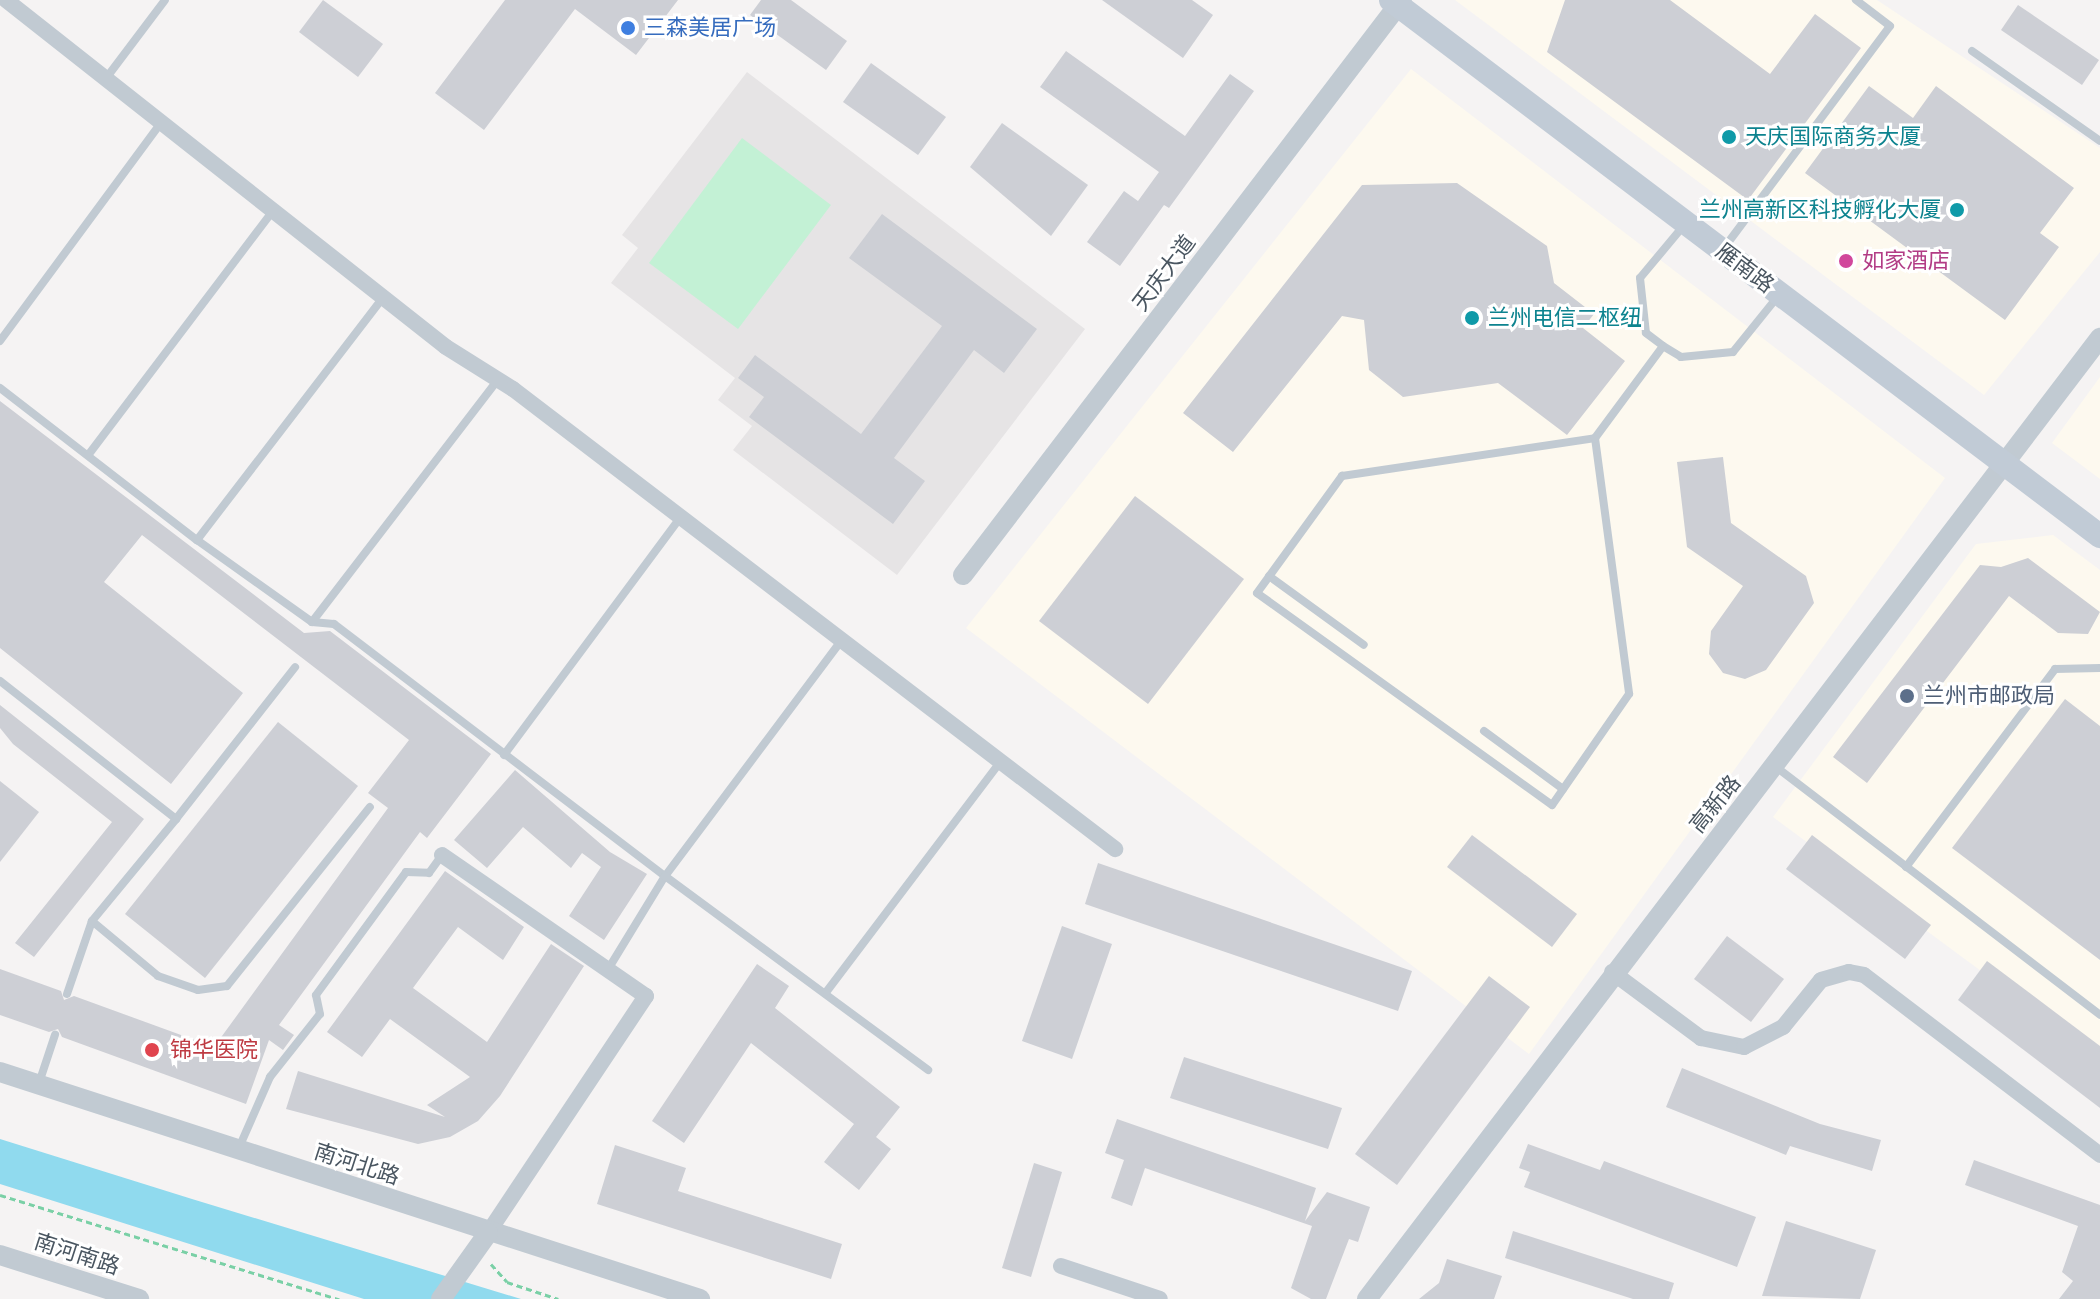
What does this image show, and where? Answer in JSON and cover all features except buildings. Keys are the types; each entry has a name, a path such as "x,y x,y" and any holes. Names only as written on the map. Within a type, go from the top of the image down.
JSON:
{"main road":[{"name":"雁南路","path":"1397,2 2100,536"}],"street":[{"path":"6,0 104,82 383,298 498,380 1115,849"},
{"name":"天庆大道","path":"963,575 1397,2"},
{"name":"高新路","path":"1367,1299 1612,972 1775,767 2100,338"},
{"path":"441,1299 646,996 610,966 442,855"},
{"path":"1612,972 1701,1038 1744,1047 1783,1027 1821,980 1849,972 1864,975 2100,1155"},
{"name":"南河北路","path":"0,1072 238,1150 477,1246 700,1299"},
{"name":"南河南路","path":"0,1255 139,1299"},
{"path":"1061,1266 1160,1299"}],"lane":[{"path":"104,82 165,0"},
{"path":"1723,251 1890,26 1856,0"},
{"path":"1972,51 2100,141"},
{"path":"0,341 159,125"},
{"path":"89,454 272,212"},
{"path":"1686,223 1640,278 1646,333 1663,346 1681,357 1733,352 1780,294"},
{"path":"197,540 383,298"},
{"path":"1595,438 1342,476 1257,593 1552,805 1629,694 1595,438 1663,346"},
{"path":"312,622 498,380"},
{"path":"0,388 197,540 312,622 334,624 665,876 827,991 928,1070"},
{"path":"504,755 679,519"},
{"path":"1269,576 1364,645"},
{"path":"610,966 665,876 841,641"},
{"path":"67,994 92,921 295,667"},
{"path":"1906,867 2055,669 2100,668"},
{"path":"0,681 176,819"},
{"path":"1484,731 1563,789"},
{"path":"827,991 1000,762"},
{"path":"1775,767 2100,1015"},
{"path":"92,921 158,976 198,990 227,986 370,807"},
{"path":"238,1150 270,1077 320,1014 316,995 406,872 429,873 442,855"},
{"path":"38,1085 55,1035"}],"path":[{"path":"0,1195 339,1299"},
{"path":"477,1246 507,1282 558,1299"}],"shaded area":[{"path":"1455,0 1877,0 2100,148 2100,252 1984,395"},
{"path":"1411,69 1945,478 1529,1054 966,628"},
{"path":"747,72 1085,329 897,575 733,450 752,426 718,400 735,378 611,283 638,248 622,235"},
{"path":"2100,377 2100,479 2052,443"},
{"path":"2053,535 2100,570 2100,1059 1773,817 1976,544"}],"green space":[{"path":"742,138 831,205 738,329 649,263"}],"water":[{"path":"0,1139 521,1299 364,1299 0,1184"}],"place":[{"name":"三森美居广场","path":"628,28"},
{"name":"天庆国际商务大厦","path":"1729,137"},
{"name":"兰州高新区科技孵化大厦","path":"1957,210"},
{"name":"如家酒店","path":"1846,261"},
{"name":"兰州电信二枢纽","path":"1472,318"},
{"name":"兰州市邮政局","path":"1907,696"},
{"name":"锦华医院","path":"152,1050"}]}
